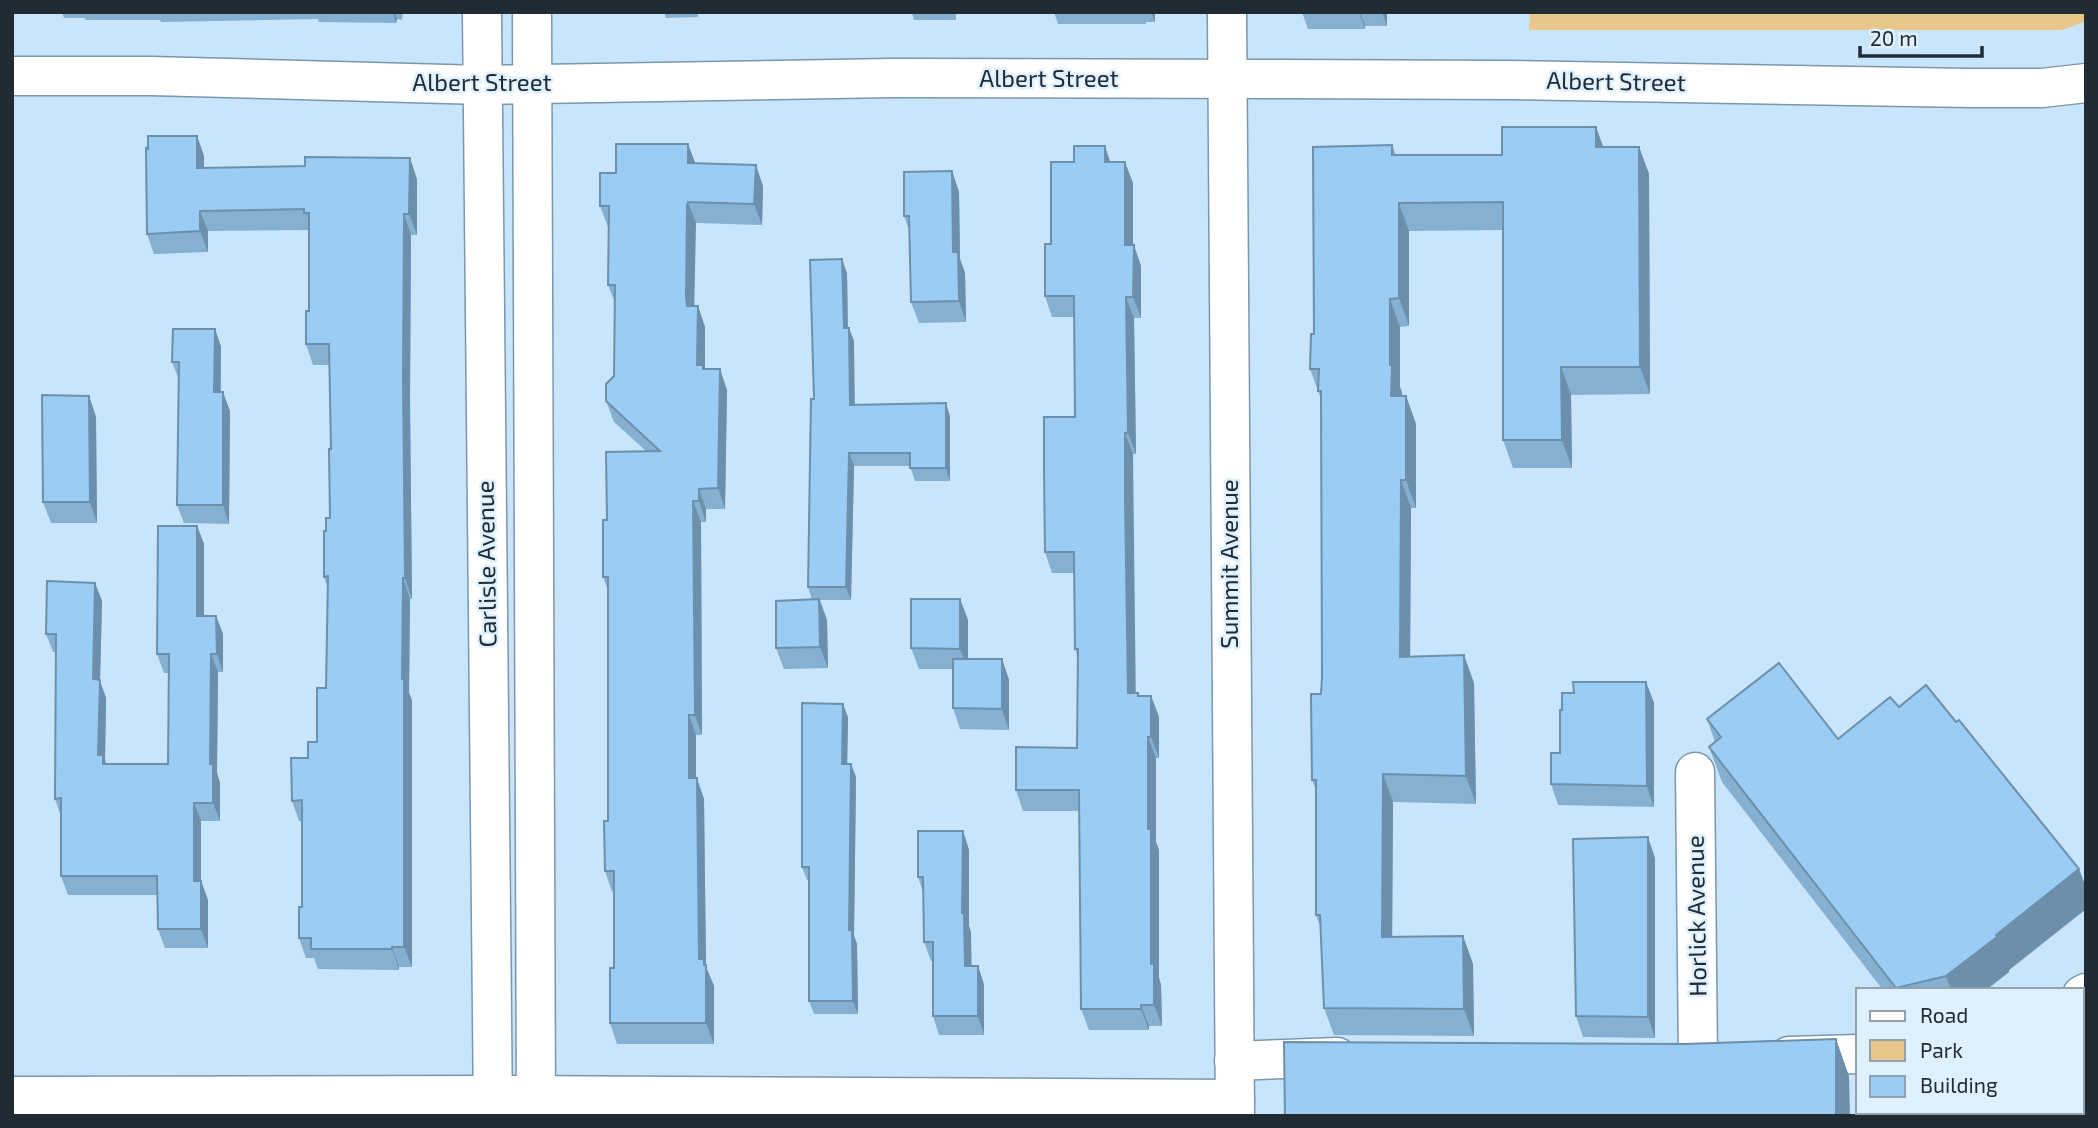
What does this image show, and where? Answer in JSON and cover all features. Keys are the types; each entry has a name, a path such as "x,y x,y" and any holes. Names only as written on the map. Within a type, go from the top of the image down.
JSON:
{"street":[{"name":"Carlisle Avenue","path":"482,12 493,1105"},
{"name":"Carlisle Avenue","path":"531,12 536,1106"},
{"name":"Summit Avenue","path":"1227,12 1235,1107"},
{"name":"Albert Street","path":"12,76 151,76 483,85 891,78 1505,80 1970,88 2042,88 2086,83"},
{"name":"Horlick Avenue","path":"1695,772 1698,1060"},
{"path":"1658,1059 1856,1054"},
{"path":"1234,1061 1373,1057"},
{"path":"12,1096 536,1106 1235,1107"}],"green space":[{"path":"1530,12 2086,12 2086,21 2062,30 1529,30"}],"building":[{"path":"1502,127 1596,127 1596,147 1639,147 1640,367 1561,367 1562,440 1503,440 1503,202 1399,203 1399,298 1390,299 1390,365 1391,396 1406,396 1406,480 1401,480 1400,657 1464,655 1466,776 1383,774 1382,937 1463,936 1464,1009 1324,1008 1320,915 1316,915 1316,780 1312,780 1311,694 1321,694 1322,677 1321,391 1318,391 1319,369 1310,369 1311,334 1314,334 1313,147 1392,145 1392,155 1502,155"},
{"path":"148,136 197,136 197,168 305,166 305,157 410,158 409,214 404,214 404,947 311,949 311,938 299,938 299,907 302,907 302,800 292,801 291,758 308,758 308,742 317,742 317,688 326,688 328,576 324,577 324,531 326,518 330,518 331,449 329,344 306,344 306,311 309,311 309,213 304,213 304,209 200,211 200,231 147,234"},
{"path":"616,144 688,144 688,163 756,165 754,204 688,202 687,206 686,297 687,306 698,306 697,365 703,365 703,369 720,369 718,488 699,489 699,501 693,501 695,715 689,715 689,778 697,778 699,959 704,959 706,965 706,1023 610,1023 610,968 614,968 614,871 605,871 604,821 608,821 608,577 603,577 603,520 607,520 606,452 660,451 606,401 606,384 614,376 615,285 608,285 609,206 600,206 600,173 616,173"},
{"path":"1074,146 1105,146 1105,162 1125,162 1125,245 1134,245 1133,297 1126,297 1128,693 1151,696 1148,829 1151,829 1151,964 1154,964 1154,1005 1141,1005 1141,1009 1081,1009 1079,790 1016,790 1016,747 1077,748 1078,649 1075,649 1074,552 1045,552 1044,469 1044,417 1075,417 1074,296 1045,296 1045,244 1051,244 1051,162 1074,162"},
{"path":"952,171 953,252 958,252 959,301 911,302 909,216 904,216 904,172"},
{"path":"842,259 844,328 849,328 850,405 946,403 946,468 910,468 910,453 849,453 846,587 808,587 811,399 814,399 810,260"},
{"path":"173,329 215,329 214,392 223,392 223,505 177,505 179,362 172,362"},
{"path":"42,395 89,396 90,502 43,502"},
{"path":"158,526 197,526 197,616 216,616 217,654 211,654 210,764 213,764 213,803 194,803 194,881 201,881 201,929 158,929 157,876 61,876 61,798 55,799 56,634 46,634 47,581 95,583 93,679 100,680 98,755 103,755 103,764 168,764 169,654 157,654"},
{"path":"819,599 820,647 776,648 776,601"},
{"path":"911,599 960,599 960,649 911,648"},
{"path":"953,659 1002,659 1002,709 953,708"},
{"path":"1779,663 1838,739 1890,697 1899,707 1926,685 1956,722 1959,720 2079,869 1946,976 1896,988 1709,747 1721,737 1707,719"},
{"path":"1573,682 1646,682 1647,786 1551,784 1551,753 1560,753 1562,693 1574,693"},
{"path":"802,703 843,704 842,764 851,764 849,930 852,930 853,1001 809,1001 809,867 802,867"},
{"path":"918,831 963,831 962,913 965,966 978,966 978,1016 933,1016 933,942 924,942 923,877 918,877"},
{"path":"1648,837 1648,1017 1576,1016 1573,839"},
{"path":"1836,1039 1836,1116 1285,1116 1284,1042 1685,1044"},
{"path":"2078,1114 2079,1116 1932,1116"}]}
